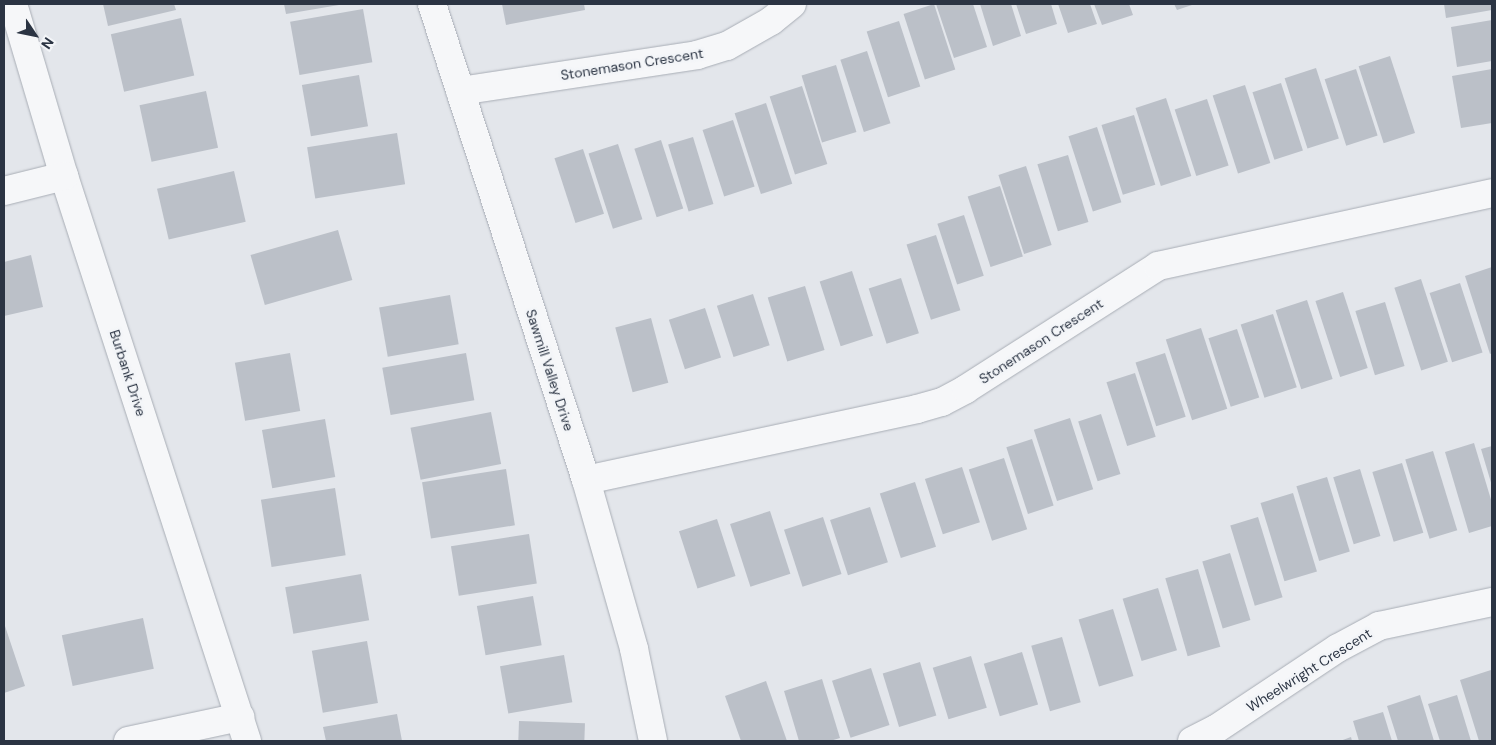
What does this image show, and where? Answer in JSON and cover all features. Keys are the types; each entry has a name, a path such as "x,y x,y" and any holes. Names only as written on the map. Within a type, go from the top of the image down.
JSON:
{"street":[{"name":"Burbank Drive","path":"13,4 64,176 244,729"},
{"name":"Sawmill Valley Drive","path":"432,4 586,480 634,649 653,741"},
{"name":"Stonemason Crescent","path":"460,91 697,55 727,46 771,21 792,4"},
{"path":"4,191 64,176"},
{"name":"Stonemason Crescent","path":"586,480 942,402 966,389 1158,266 1492,193"},
{"name":"Wheelwright Crescent","path":"1192,741 1216,729 1338,648 1379,626 1492,602"},
{"path":"128,741 244,729"}],"building":[{"path":"103,4 174,4 176,10 108,26"},
{"path":"284,4 339,4 339,5 286,14"},
{"path":"502,4 584,4 585,10 506,25"},
{"path":"934,4 955,70 925,80 904,14"},
{"path":"936,4 973,4 987,47 954,58"},
{"path":"980,4 1011,4 1021,36 993,46"},
{"path":"1016,4 1051,4 1057,24 1026,34"},
{"path":"1058,4 1090,4 1097,24 1068,33"},
{"path":"1094,4 1129,4 1133,15 1102,25"},
{"path":"1174,4 1195,4 1177,10"},
{"path":"1444,4 1492,4 1492,10 1446,18"},
{"path":"363,9 372,62 300,75 290,22"},
{"path":"181,18 194,75 124,92 111,34"},
{"path":"1492,20 1492,61 1457,67 1451,27"},
{"path":"899,21 920,87 888,97 867,32"},
{"path":"867,51 890,123 864,132 840,60"},
{"path":"1390,56 1415,133 1384,143 1359,66"},
{"path":"836,65 856,132 822,142 802,76"},
{"path":"1316,68 1339,138 1307,149 1285,78"},
{"path":"1356,69 1378,136 1346,146 1325,79"},
{"path":"1492,69 1492,123 1461,128 1452,76"},
{"path":"359,75 368,126 311,136 302,85"},
{"path":"1281,83 1303,151 1274,160 1252,92"},
{"path":"1245,85 1270,163 1238,173 1213,96"},
{"path":"802,86 827,164 795,174 770,97"},
{"path":"206,91 218,148 152,162 139,105"},
{"path":"1166,98 1191,176 1161,186 1136,108"},
{"path":"1207,99 1229,166 1196,176 1175,110"},
{"path":"766,103 792,184 761,194 735,113"},
{"path":"1134,115 1155,185 1123,195 1101,125"},
{"path":"733,120 755,187 724,196 703,130"},
{"path":"1097,127 1121,202 1093,211 1068,136"},
{"path":"397,133 405,184 315,199 307,147"},
{"path":"693,137 713,204 689,212 668,145"},
{"path":"661,140 683,208 657,217 634,149"},
{"path":"618,144 642,219 613,229 589,154"},
{"path":"583,149 604,214 575,223 554,158"},
{"path":"1068,155 1088,222 1058,231 1037,164"},
{"path":"1026,166 1052,245 1024,254 998,175"},
{"path":"234,171 246,222 169,239 157,189"},
{"path":"1000,186 1023,256 991,267 968,197"},
{"path":"964,215 984,276 957,285 937,224"},
{"path":"338,230 352,280 265,305 251,255"},
{"path":"936,235 960,310 931,320 907,245"},
{"path":"31,255 43,307 4,316 4,262"},
{"path":"1492,267 1492,353 1490,354 1465,276"},
{"path":"852,271 873,336 841,346 820,282"},
{"path":"901,278 919,333 887,344 869,289"},
{"path":"1421,279 1448,362 1421,370 1394,288"},
{"path":"1460,283 1483,352 1452,362 1430,293"},
{"path":"805,286 825,350 787,361 768,297"},
{"path":"1343,292 1368,368 1340,377 1315,301"},
{"path":"753,294 770,345 734,357 717,306"},
{"path":"450,295 459,344 388,357 379,308"},
{"path":"1307,300 1333,379 1301,389 1276,310"},
{"path":"1385,302 1405,366 1375,375 1355,311"},
{"path":"705,308 721,357 685,369 669,320"},
{"path":"1273,314 1297,387 1264,398 1241,325"},
{"path":"651,318 668,383 633,392 615,328"},
{"path":"1201,328 1227,409 1192,420 1166,339"},
{"path":"1237,329 1259,397 1231,407 1208,338"},
{"path":"290,353 300,411 245,421 235,363"},
{"path":"466,353 474,400 391,415 382,368"},
{"path":"1165,353 1186,417 1156,426 1136,363"},
{"path":"1135,373 1156,437 1127,446 1106,382"},
{"path":"491,412 501,464 421,480 411,428"},
{"path":"1101,414 1120,474 1098,481 1078,421"},
{"path":"1070,418 1093,489 1057,501 1034,430"},
{"path":"325,419 335,477 272,488 262,430"},
{"path":"1032,439 1054,506 1028,514 1006,447"},
{"path":"1474,443 1492,503 1492,526 1469,533 1445,452"},
{"path":"1492,446 1492,486 1481,449"},
{"path":"1433,451 1457,530 1430,539 1405,459"},
{"path":"1004,458 1027,529 992,541 969,469"},
{"path":"1402,463 1423,533 1394,542 1372,472"},
{"path":"962,467 980,522 943,534 925,479"},
{"path":"506,469 515,525 431,539 422,482"},
{"path":"1360,469 1380,536 1354,544 1333,477"},
{"path":"1327,477 1350,552 1319,561 1296,486"},
{"path":"915,482 936,547 901,558 880,493"},
{"path":"335,488 346,555 272,567 261,500"},
{"path":"1293,493 1317,571 1284,581 1260,503"},
{"path":"870,507 888,562 848,575 830,520"},
{"path":"770,511 790,574 750,587 730,524"},
{"path":"823,517 842,574 803,587 784,530"},
{"path":"1258,517 1283,597 1255,606 1230,525"},
{"path":"717,519 736,576 697,588 679,531"},
{"path":"529,534 537,583 459,596 451,546"},
{"path":"1230,553 1250,620 1223,628 1202,561"},
{"path":"1198,569 1220,647 1188,656 1165,578"},
{"path":"361,574 369,620 293,634 285,587"},
{"path":"1158,588 1177,650 1142,661 1123,599"},
{"path":"533,596 542,645 486,655 477,606"},
{"path":"1113,609 1133,676 1099,686 1079,620"},
{"path":"143,618 154,669 73,686 62,635"},
{"path":"4,623 25,686 4,693"},
{"path":"1062,637 1081,702 1050,711 1031,646"},
{"path":"367,641 378,703 323,713 312,651"},
{"path":"1022,652 1038,705 1000,716 984,664"},
{"path":"564,655 572,702 508,714 500,666"},
{"path":"971,656 987,708 949,719 933,668"},
{"path":"920,662 936,716 899,727 883,673"},
{"path":"871,668 890,725 851,738 832,681"},
{"path":"1491,670 1492,741 1479,741 1460,680"},
{"path":"822,679 840,738 830,741 799,741 784,691"},
{"path":"766,681 787,741 741,741 725,696"},
{"path":"1420,695 1434,741 1398,741 1387,706"},
{"path":"1457,695 1471,741 1440,741 1428,704"},
{"path":"1383,712 1392,741 1359,741 1353,721"},
{"path":"397,714 402,741 326,741 323,727"},
{"path":"519,721 585,723 584,741 518,741"},
{"path":"1351,737 1352,741 1340,741"}]}
